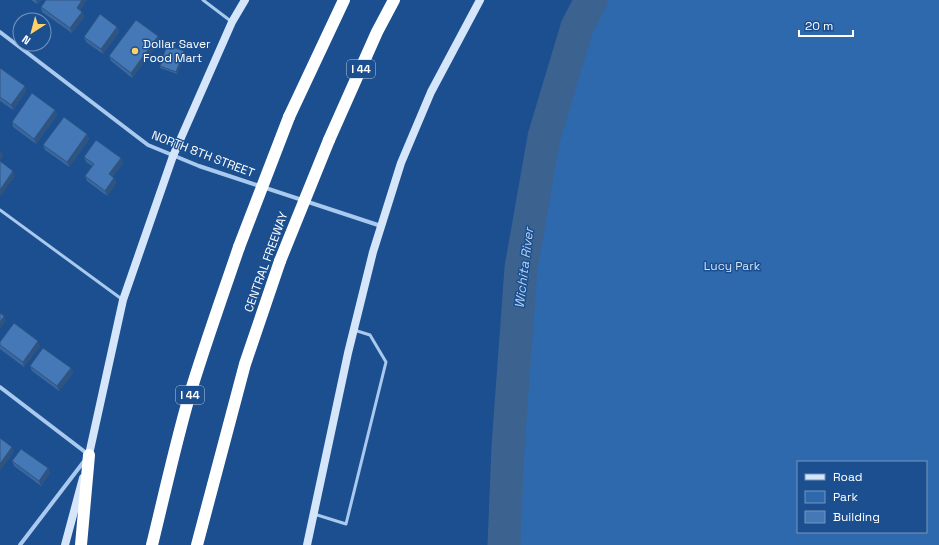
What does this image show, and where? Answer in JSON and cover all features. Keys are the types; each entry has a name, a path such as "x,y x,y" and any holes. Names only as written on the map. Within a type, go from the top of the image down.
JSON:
{"highway":[{"name":"I 44","path":"152,545 189,398 239,247 289,117 344,0"},
{"name":"CENTRAL FREEWAY","path":"197,545 245,364 280,261 329,140 377,32 394,0"},
{"path":"81,545 89,455"}],"main road":[{"path":"65,545 89,455 122,300 173,156 232,22 245,0"},
{"path":"307,545 354,330 373,252 381,226 401,163 431,92 480,0"}],"street":[{"name":"NORTH 8TH STREET","path":"0,32 148,145 199,166 381,226"},
{"path":"0,387 89,455 20,545"}],"lane":[{"path":"203,0 232,22"},
{"path":"0,210 122,300"},
{"path":"314,514 346,524 386,362 370,335 354,330"}],"green space":[{"name":"Lucy Park","path":"591,0 939,0 939,545 504,545 508,447 521,268 544,137 577,27"}],"building":[{"path":"46,0 82,0 77,8 82,12 70,28 52,15 52,12 48,12 41,7"},
{"path":"100,14 117,27 101,49 84,37"},
{"name":"Dollar Saver Food Mart","path":"136,20 158,36 131,73 109,56"},
{"path":"167,45 184,51 176,72 160,66"},
{"path":"0,68 25,86 11,105 0,97"},
{"path":"32,93 55,110 34,139 12,122"},
{"path":"64,117 87,134 67,162 43,145"},
{"path":"96,140 121,158 109,174 114,178 105,191 85,176 94,164 84,157"},
{"path":"0,161 13,171 0,190"},
{"path":"0,313 4,316 0,322"},
{"path":"14,323 38,341 23,362 0,345 0,342"},
{"path":"43,348 71,368 57,386 30,366"},
{"path":"0,438 12,447 0,464"},
{"path":"21,449 48,468 39,481 12,461"}],"waterway":[{"name":"Wichita River","path":"504,545 508,447 521,268 544,137 577,27 591,0"}],"place":[{"name":"Dollar Saver Food Mart","path":"135,51"}]}
